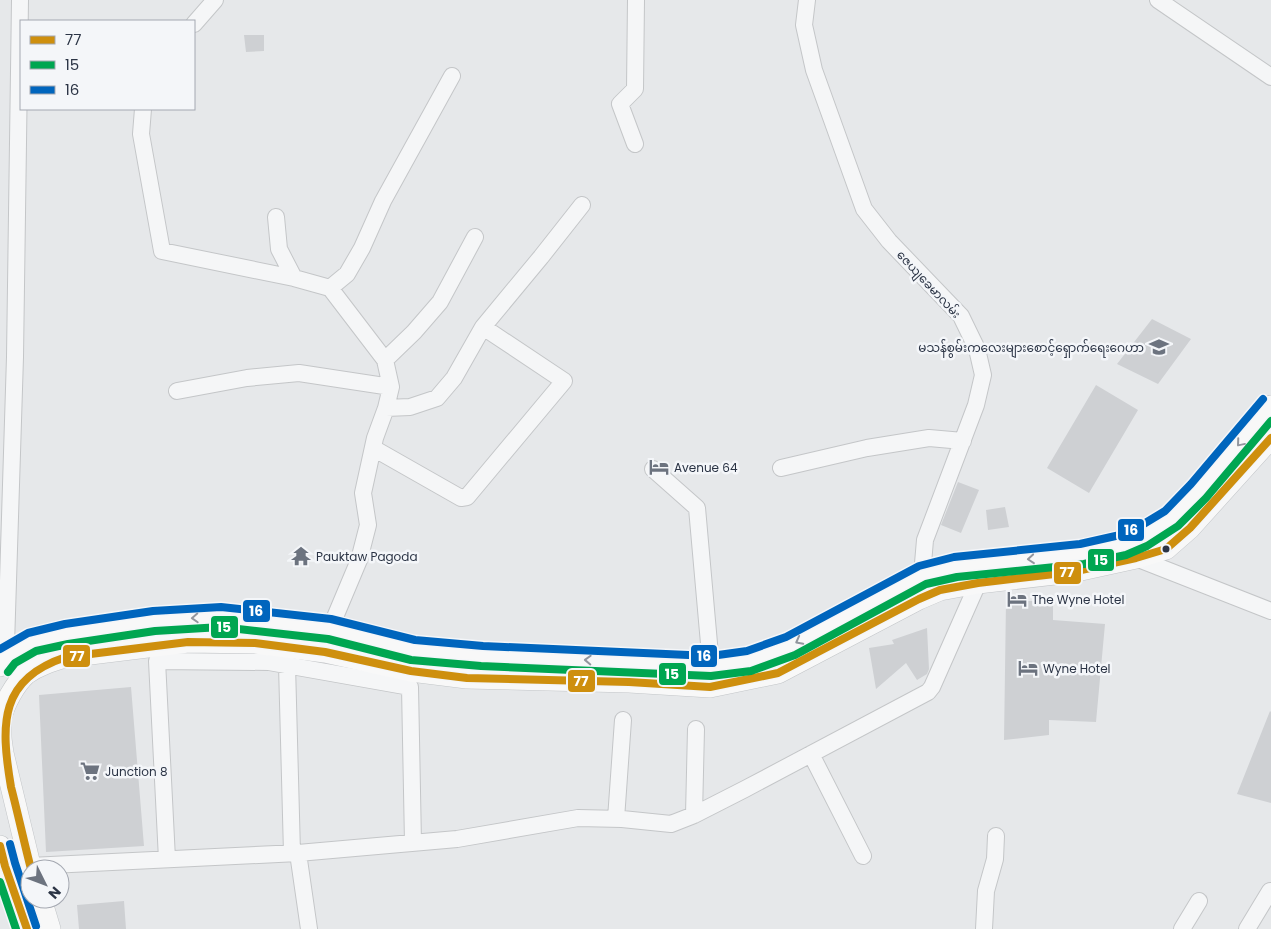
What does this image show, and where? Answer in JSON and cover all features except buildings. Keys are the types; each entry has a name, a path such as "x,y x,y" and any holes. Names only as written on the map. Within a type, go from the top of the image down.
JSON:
{"main road":[{"path":"713,676 790,646 922,575 955,567 1082,554 1166,549 1190,528 1271,406"},
{"path":"1230,470 1271,438"},
{"path":"713,676 750,680 778,673 940,590 978,583 1072,572 1129,552"},
{"path":"3,652 32,642 66,634 154,620 221,617 330,629 413,650 526,658 629,672 710,687 713,676"},
{"path":"29,859 3,753 1,718 11,694 26,675 46,663 66,657 188,642 256,643 325,652 411,671 467,678 525,679 629,672"},
{"path":"525,679 526,658"},
{"path":"0,846 27,929"},
{"path":"44,909 50,929"}],"street":[{"path":"20,0 15,357 3,652 26,675"},
{"path":"195,23 215,0"},
{"path":"635,144 620,104 635,88 636,0"},
{"name":"ဇေယျခေမာလမ်း","path":"807,0 804,25 814,70 864,209 889,241 961,316 978,348 983,375 976,405 925,540 922,575"},
{"path":"1158,0 1271,77"},
{"path":"330,288 347,274 362,248 384,201 452,76"},
{"path":"143,110 141,134 162,251 294,278 330,288 385,360 391,387 373,448 363,493 368,525 359,560 330,629 325,652"},
{"path":"386,408 410,407 437,398 454,378 483,327 582,205"},
{"path":"276,217 279,249 294,278"},
{"path":"385,360 414,332 440,302 475,237"},
{"path":"373,448 460,498 467,497 564,381 483,327"},
{"path":"177,391 247,378 298,373 391,387"},
{"path":"781,468 867,448 929,438 963,441"},
{"path":"653,469 697,508 713,676"},
{"path":"1129,552 1271,611"},
{"path":"922,575 928,595"},
{"path":"70,865 167,858 295,853 457,839 578,818 670,824 694,815 928,692 932,687 978,583"},
{"path":"167,858 158,661 269,662 410,687 412,843"},
{"path":"287,665 295,853 309,929"},
{"path":"616,819 623,720"},
{"path":"694,815 696,729"},
{"path":"811,754 863,856"},
{"path":"984,929 986,891 995,859 996,836"},
{"path":"1247,929 1270,890"},
{"path":"1182,929 1199,901"}],"transit line":[{"name":"16","path":"0,649 28,633 65,624 153,611 221,607 331,619 415,640 483,646 711,656 747,651 786,637 919,566 954,557 1080,544 1120,535 1137,528 1165,511 1191,484 1263,399"},
{"name":"15","path":"8,672 15,663 36,651 68,644 155,631 221,627 328,639 411,660 481,666 711,676 751,671 795,655 926,584 957,577 1084,564 1126,555 1147,546 1178,526 1206,498 1271,421"},
{"name":"77","path":"29,859 7,764 6,723 10,706 17,691 28,677 44,666 66,657 188,642 255,643 325,652 411,671 467,678 629,682 710,687 778,673 919,599 940,590 978,583 1072,572 1136,558 1166,549 1190,528 1271,438"},
{"name":"16","path":"10,844 36,926"},
{"name":"77","path":"0,846 27,929"},
{"name":"15","path":"0,882 16,929"}],"place":[{"name":"မသန်စွမ်းကလေးများစောင့်ရှောက်ရေးဂေဟာ","path":"1159,347"},
{"name":"Avenue 64","path":"659,467"},
{"name":"Pauktaw Pagoda","path":"301,556"},
{"name":"The Wyne Hotel","path":"1017,599"},
{"name":"Wyne Hotel","path":"1028,668"},
{"name":"Junction 8","path":"90,771"}]}
